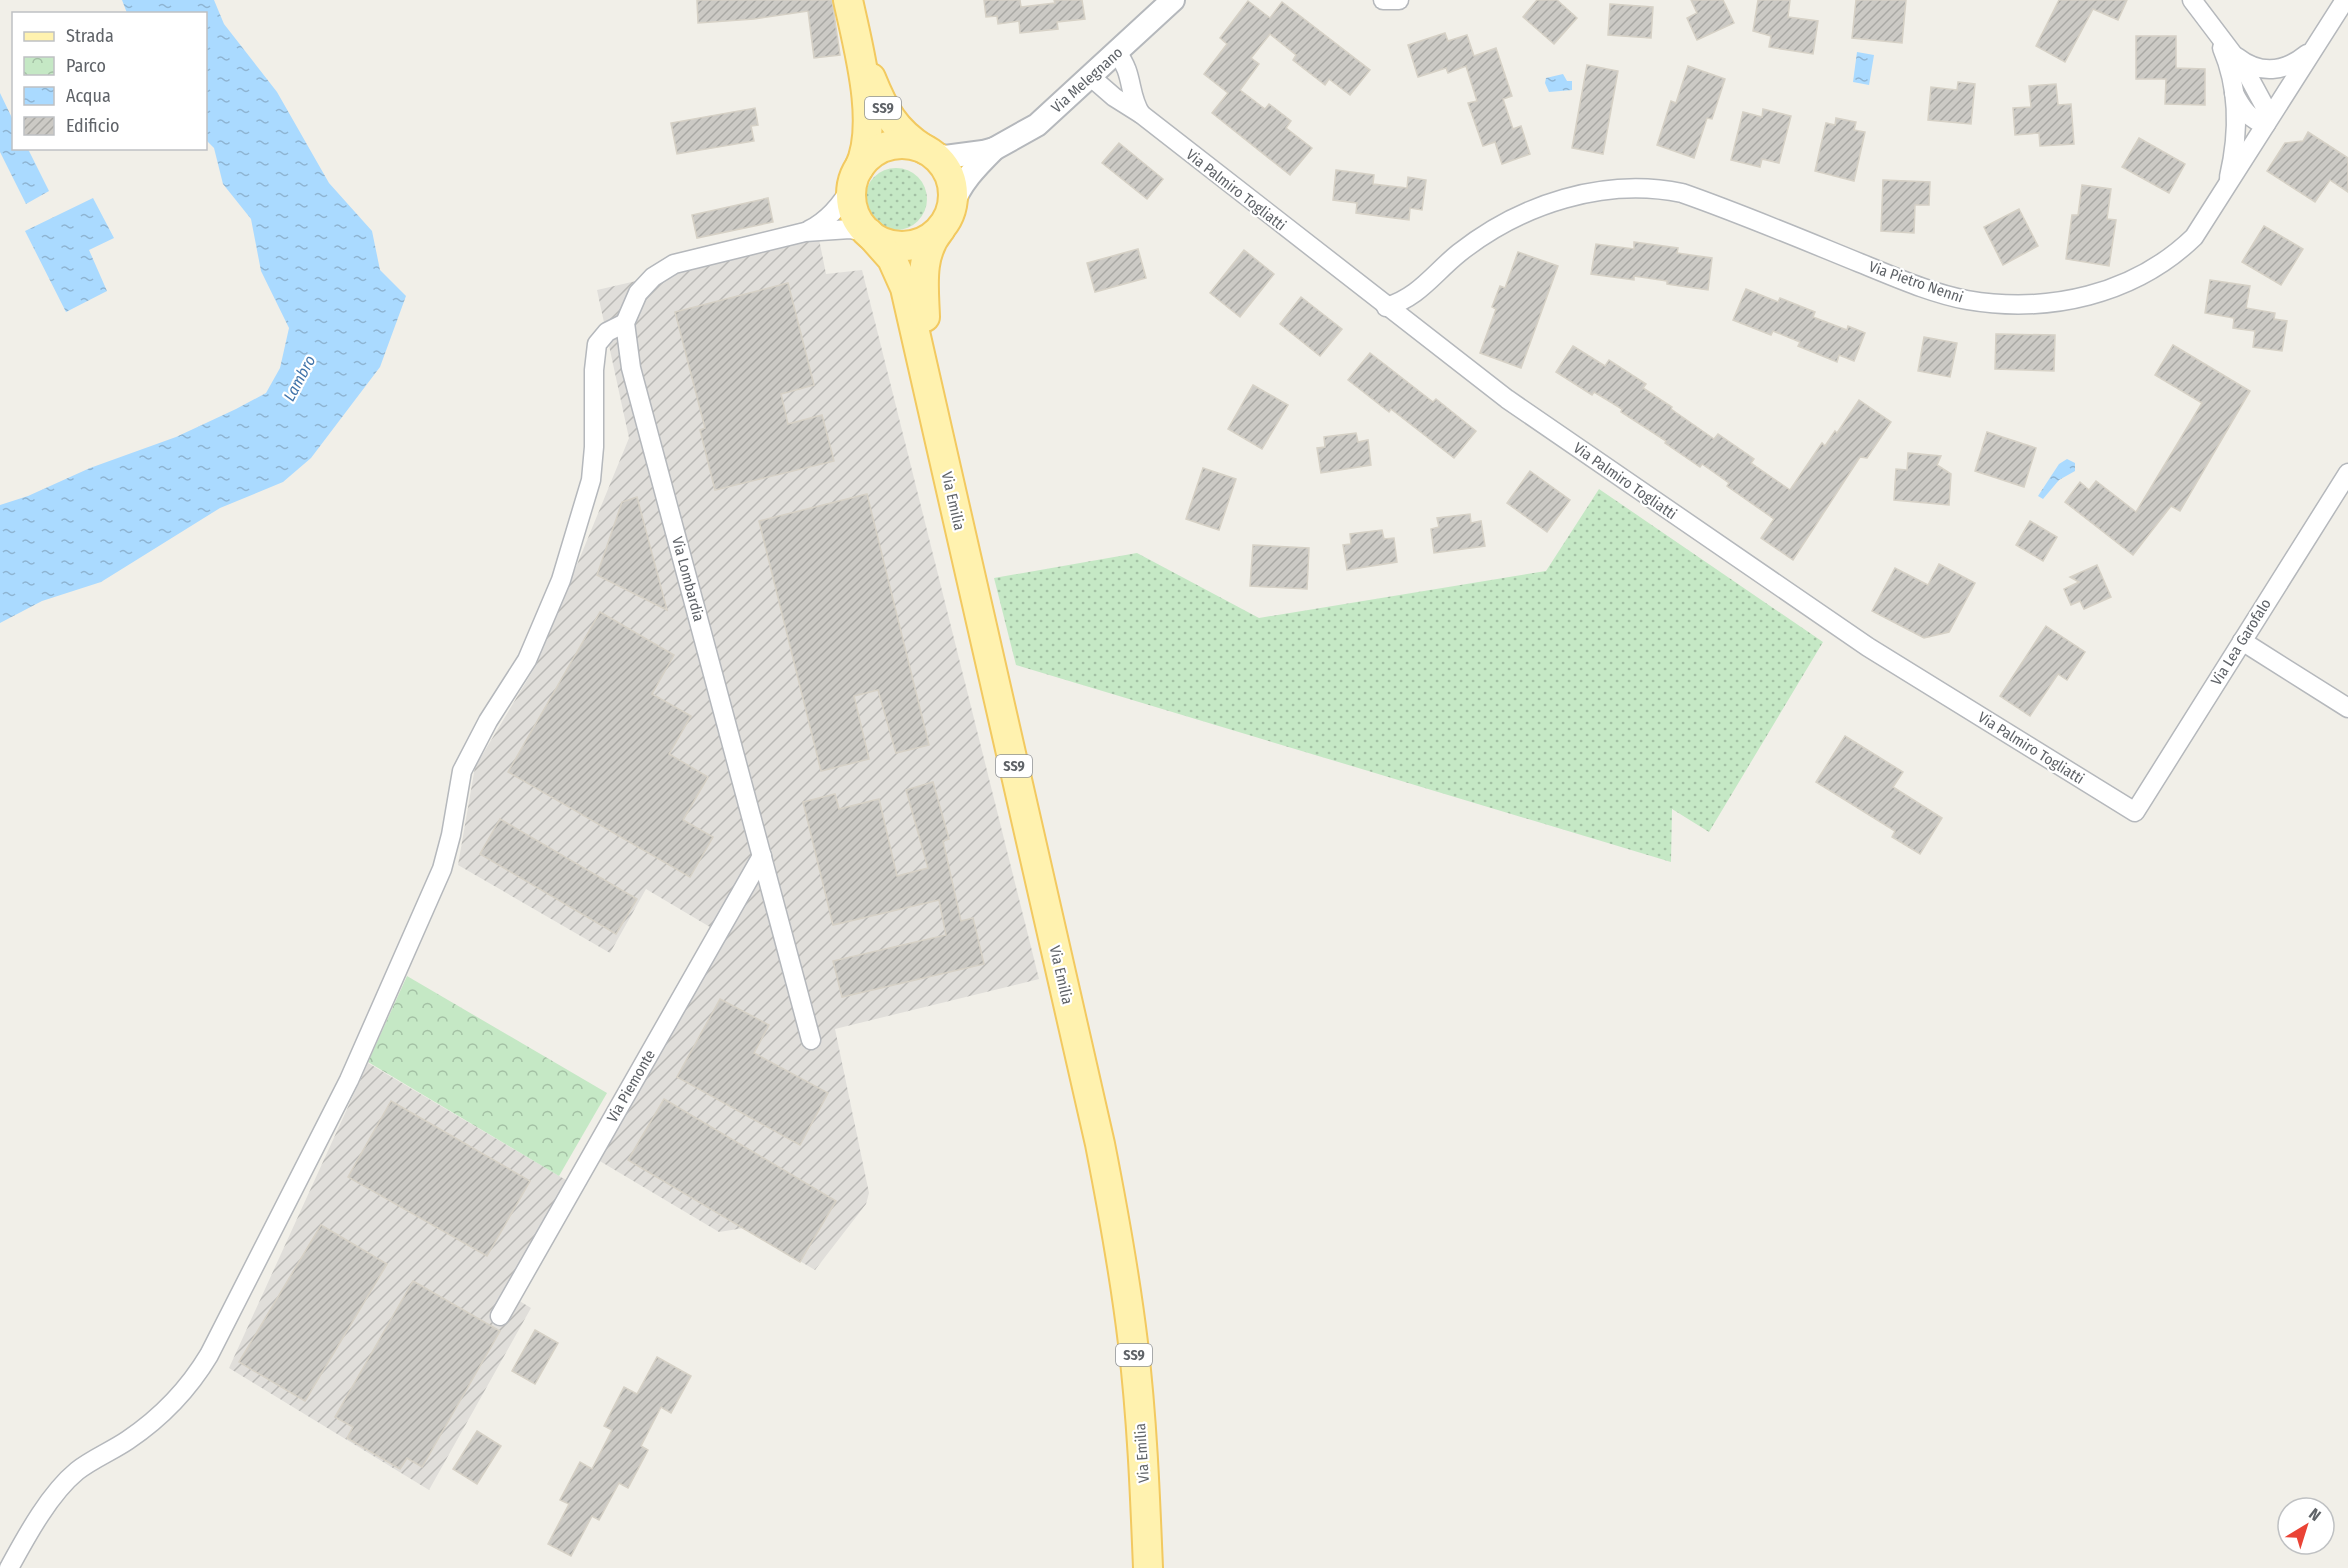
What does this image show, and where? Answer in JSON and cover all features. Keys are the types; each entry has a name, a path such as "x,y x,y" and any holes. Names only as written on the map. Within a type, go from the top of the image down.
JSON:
{"main road":[{"name":"SS9","path":"848,0 860,52 866,99 866,153 856,176"},
{"name":"SS9","path":"860,52 885,112 903,134 928,151"},
{"path":"904,144 928,151 939,160 950,176 953,191 946,218 924,242 906,246 888,244 869,233 854,211 852,200 856,176 874,153 888,146 904,144"},
{"name":"Via Emilia","path":"928,388 923,284 928,249 946,218"},
{"name":"Via Emilia","path":"869,233 887,253 900,273 905,288 1100,1144 1111,1202 1136,1376 1148,1568"}],"street":[{"name":"Via Melegnano","path":"928,151 945,157 994,149 1037,125 1173,0"},
{"path":"1383,0 1399,0"},
{"path":"2192,0 2235,56 2262,101 2266,124"},
{"name":"Via Pietro Nenni","path":"1386,307 1407,300 1462,251 1535,208 1585,194 1644,187 1682,193 1702,200 1939,293 1995,304 2052,303 2106,290 2136,279 2158,267 2194,237 2345,0"},
{"path":"2215,32 2224,54 2234,93 2236,131 2233,163 2227,187"},
{"path":"2235,56 2258,69 2277,69 2294,63 2313,49"},
{"path":"1117,53 1128,70 1135,106 1141,114"},
{"name":"Via Palmiro Togliatti","path":"1091,77 1507,399 1878,653 2135,812"},
{"path":"2234,93 2252,117 2266,124"},
{"name":"Via Melegnano","path":"946,218 962,187 994,149"},
{"name":"Via Lombardia","path":"804,232 829,217 845,199 856,176"},
{"name":"Via Lombardia","path":"811,1040 631,368 626,322 638,293 653,277 674,264 804,232 850,229 869,233"},
{"path":"9,1568 43,1512 77,1471 153,1422 176,1402 194,1380 209,1355 349,1080 442,869 452,835 462,771 488,721 527,660 561,580 591,480 594,447 594,370 597,344 607,332 626,322"},
{"name":"Via Lea Garofalo","path":"2135,812 2348,473"},
{"path":"2242,641 2348,708"},
{"name":"Via Piemonte","path":"500,1316 762,856"}],"shaded area":[{"path":"819,239 826,274 862,270 1039,979 835,1029 869,1193 866,1204 815,1270 744,1228 719,1232 588,1154 715,930 646,889 610,953 458,865 475,767 535,667 629,438 597,290"},
{"path":"368,1063 571,1183 508,1294 531,1308 429,1490 229,1368"}],"green space":[{"path":"896,168 918,177 927,199 918,221 896,230 874,221 865,199 874,177"},
{"path":"1599,489 1823,642 1709,832 1672,809 1671,862 1016,665 994,578 1137,553 1259,618 1546,571"},
{"path":"407,976 607,1093 559,1176 368,1062"}],"water":[{"name":"Lambro","path":"122,0 214,0 224,24 277,92 329,183 372,231 380,270 406,296 380,367 311,458 283,482 220,508 101,582 42,601 0,623 0,505 28,496 90,468 176,437 266,393 280,368 289,328 261,271 251,219 223,184 214,148 207,141 207,12 127,12"},
{"path":"1857,52 1874,55 1869,85 1853,82"},
{"path":"1563,74 1567,81 1572,81 1572,90 1549,92 1545,83 1546,78"},
{"path":"0,93 12,118 12,150 28,150 49,191 26,204 0,152"},
{"path":"93,198 114,238 89,250 107,291 66,312 25,231"},
{"path":"2067,459 2075,463 2075,471 2059,480 2043,499 2038,496 2059,464"}],"building":[{"path":"697,0 832,0 840,55 814,58 808,11 754,19 698,23"},
{"path":"984,0 1020,0 1021,7 1055,3 1054,0 1082,0 1085,19 1057,22 1058,29 1020,33 1019,21 998,24 997,16 986,17"},
{"path":"1537,0 1557,0 1577,18 1554,44 1523,17"},
{"path":"1691,0 1723,0 1734,23 1697,40 1687,18 1697,13"},
{"path":"1758,0 1790,0 1788,17 1818,21 1813,54 1769,47 1771,36 1753,31"},
{"path":"1856,0 1906,0 1902,43 1852,38"},
{"path":"2059,0 2127,0 2118,20 2093,9 2065,62 2036,46"},
{"path":"1248,1 1270,18 1282,2 1370,70 1350,95 1329,79 1325,85 1293,60 1296,55 1270,34 1251,58 1259,64 1240,90 1265,109 1269,104 1291,121 1286,128 1312,148 1290,175 1212,113 1228,93 1204,74 1227,44 1220,38"},
{"path":"1610,4 1653,7 1651,38 1608,35"},
{"path":"1445,33 1448,41 1467,35 1474,56 1496,48 1512,96 1503,99 1513,129 1521,126 1530,154 1502,164 1495,142 1483,146 1468,103 1477,101 1466,66 1448,73 1446,68 1418,77 1408,45"},
{"path":"2136,36 2176,36 2176,68 2205,69 2205,105 2165,104 2166,79 2136,79"},
{"path":"1587,65 1618,71 1603,154 1572,148"},
{"path":"1688,66 1725,79 1712,119 1707,118 1694,158 1657,145 1671,101 1676,103"},
{"path":"1958,82 1975,84 1971,124 1928,120 1931,87 1957,90"},
{"path":"2056,84 2058,105 2071,104 2074,144 2040,146 2039,133 2015,135 2013,108 2031,107 2029,86"},
{"path":"755,108 758,125 751,126 754,141 677,154 671,123"},
{"path":"1763,109 1791,116 1779,163 1762,159 1760,167 1731,160 1743,112 1762,117"},
{"path":"1836,118 1856,122 1854,130 1865,132 1854,181 1815,171 1826,123 1835,125"},
{"path":"2308,132 2348,158 2348,192 2330,180 2315,202 2267,171 2285,143 2303,141"},
{"path":"2139,138 2185,164 2169,193 2122,167"},
{"path":"1119,143 1163,179 1147,199 1102,163"},
{"path":"1336,170 1374,175 1373,184 1407,188 1408,177 1426,180 1422,210 1410,208 1409,220 1356,213 1357,203 1333,200"},
{"path":"1883,180 1930,182 1929,205 1915,205 1914,233 1881,231"},
{"path":"2082,185 2111,189 2107,219 2116,220 2109,266 2066,259 2072,215 2078,215"},
{"path":"768,198 773,222 697,238 692,215"},
{"path":"2019,209 2038,246 2003,265 1984,227"},
{"path":"2264,226 2303,249 2281,285 2242,262"},
{"path":"1634,242 1678,248 1677,253 1712,258 1708,290 1634,276 1634,280 1591,274 1596,244 1634,249"},
{"path":"1138,249 1146,278 1095,292 1087,263"},
{"path":"1244,250 1274,274 1240,317 1210,293"},
{"path":"1518,252 1558,266 1521,368 1480,353 1496,309 1492,307 1500,286 1505,288"},
{"path":"2210,280 2250,286 2246,308 2275,313 2274,319 2287,321 2282,351 2253,347 2255,331 2233,328 2234,318 2205,313"},
{"path":"788,283 814,385 781,394 788,424 822,415 834,461 715,490 700,430 705,428 675,312"},
{"path":"1746,289 1778,302 1780,298 1815,312 1813,317 1847,330 1848,326 1865,333 1854,361 1839,355 1837,362 1798,346 1800,342 1773,331 1771,335 1733,320"},
{"path":"1301,297 1342,329 1320,356 1280,324"},
{"path":"1996,334 2055,335 2054,371 1995,369"},
{"path":"1924,337 1957,343 1950,377 1918,371"},
{"path":"2173,345 2250,391 2180,511 2171,506 2133,555 2065,502 2080,482 2089,490 2096,481 2136,512 2202,403 2155,375"},
{"path":"1573,346 1605,366 1609,360 1646,384 1643,388 1672,407 1671,409 1714,439 1718,434 1754,459 1751,463 1790,490 1822,443 1825,446 1835,431 1837,433 1859,400 1891,422 1867,458 1860,457 1793,560 1761,538 1774,519 1727,486 1729,483 1702,464 1700,467 1665,443 1666,441 1621,412 1622,409 1594,392 1592,395 1556,372"},
{"path":"1370,353 1433,402 1436,399 1476,431 1454,458 1391,409 1389,412 1348,380"},
{"path":"1253,385 1288,405 1262,449 1228,429"},
{"path":"1987,432 2036,448 2024,487 1975,471"},
{"path":"1356,433 1358,442 1368,440 1371,465 1321,473 1317,448 1325,447 1324,437"},
{"path":"1908,453 1941,456 1937,465 1951,474 1949,505 1894,500 1896,469 1907,470"},
{"path":"1203,468 1236,479 1219,530 1186,519"},
{"path":"1530,471 1570,500 1547,532 1507,503"},
{"path":"867,494 929,745 896,753 878,690 854,696 869,759 821,771 759,521"},
{"path":"637,497 667,610 597,575 622,502"},
{"path":"1470,514 1471,523 1481,521 1485,546 1434,553 1431,529 1439,527 1437,518"},
{"path":"2030,521 2057,537 2043,561 2016,545"},
{"path":"1382,530 1384,539 1394,538 1397,562 1347,570 1343,545 1351,544 1350,534"},
{"path":"1253,545 1309,548 1307,589 1250,586"},
{"path":"1939,564 1975,583 1949,632 1924,638 1872,611 1895,568 1928,585"},
{"path":"2097,565 2111,597 2084,609 2080,601 2071,605 2064,589 2079,582 2070,577"},
{"path":"600,612 674,655 652,694 691,716 669,754 708,777 683,820 713,837 690,877 508,772"},
{"path":"2046,626 2085,652 2067,680 2058,674 2030,716 2000,696"},
{"path":"1845,736 1903,772 1893,787 1942,818 1920,854 1892,837 1895,831 1816,782"},
{"path":"933,782 949,839 943,841 961,921 973,918 984,964 842,997 833,961 946,935 939,900 833,925 803,802 835,794 839,809 879,799 897,876 928,868 906,790"},
{"path":"500,819 637,899 616,934 480,854"},
{"path":"720,999 769,1025 754,1053 828,1093 800,1145 677,1077"},
{"path":"664,1099 836,1201 800,1262 628,1160"},
{"path":"391,1101 530,1181 487,1256 348,1177"},
{"path":"321,1225 387,1264 305,1401 239,1362"},
{"path":"413,1281 500,1331 422,1467 407,1458 400,1469 347,1438 353,1427 335,1417"},
{"path":"535,1330 558,1343 535,1384 512,1371"},
{"path":"657,1357 691,1376 671,1413 661,1407 641,1446 648,1450 628,1488 619,1483 599,1520 592,1516 571,1556 548,1544 569,1504 560,1500 580,1462 592,1469 612,1430 604,1426 624,1387 637,1394"},
{"path":"477,1431 501,1446 477,1484 453,1469"}]}
